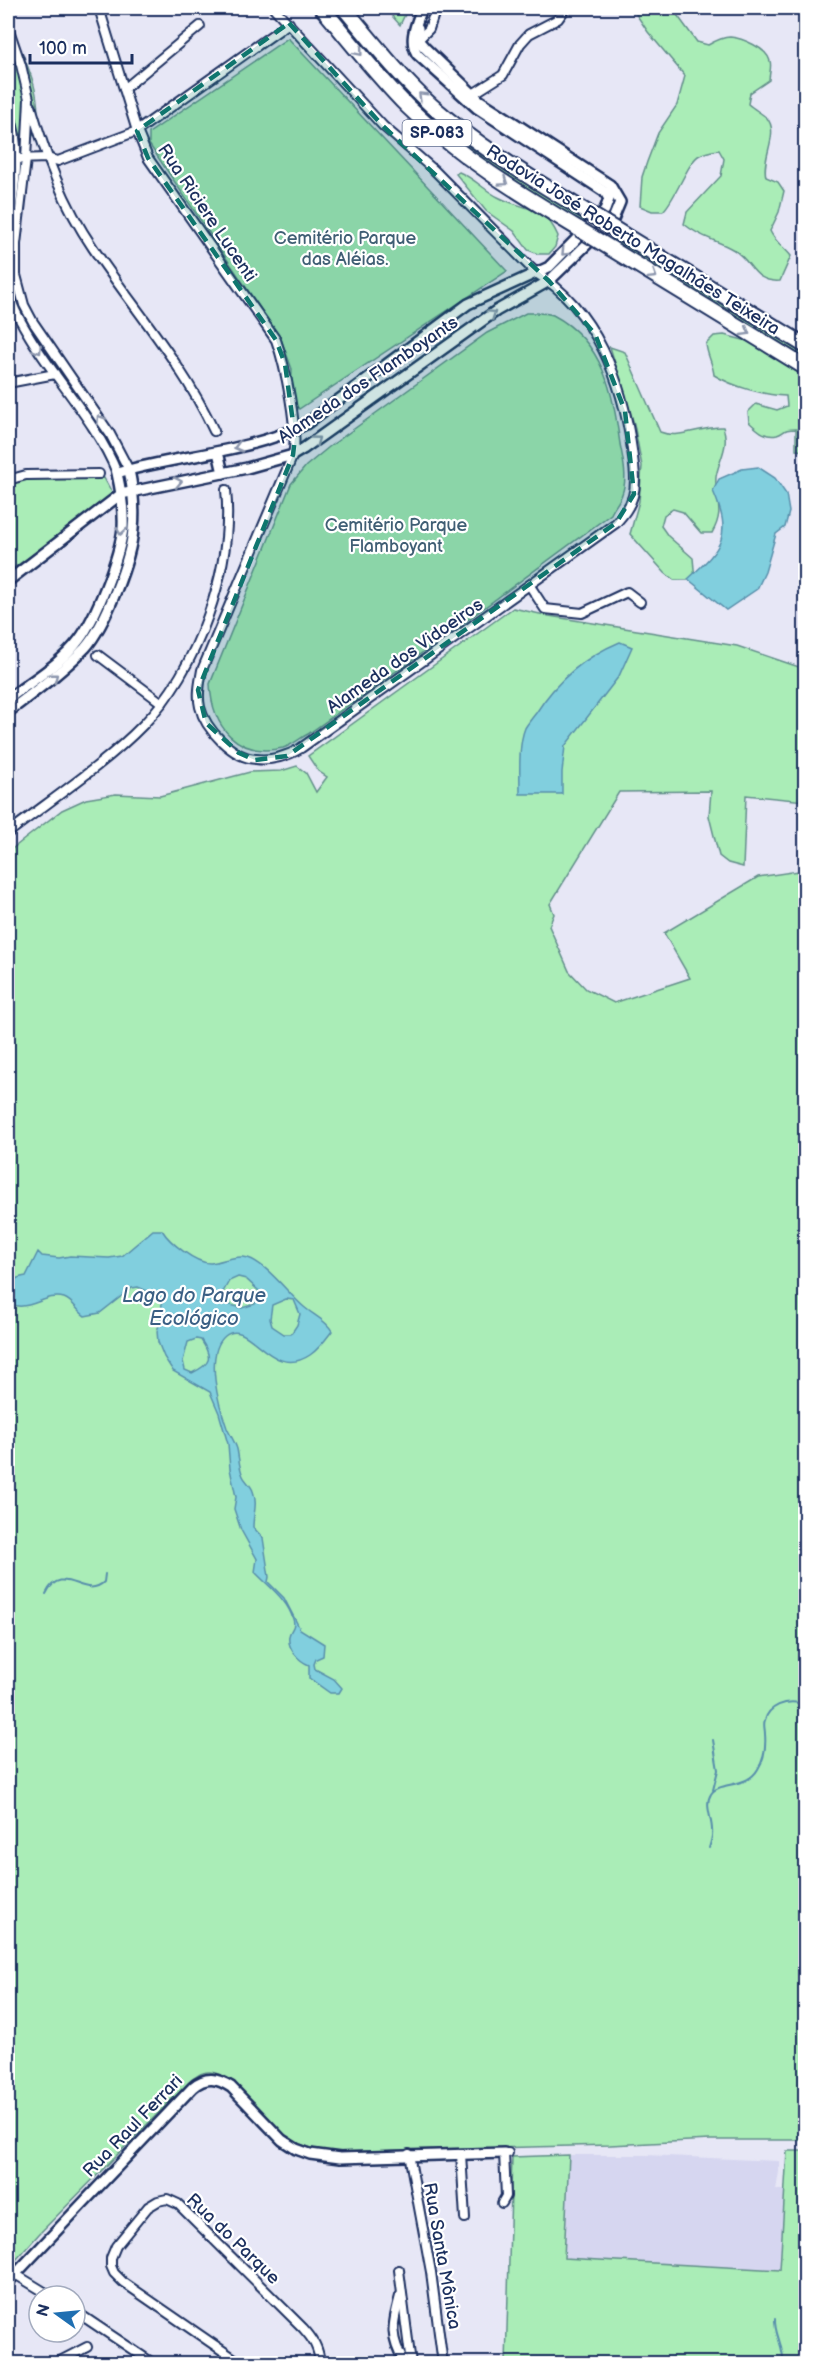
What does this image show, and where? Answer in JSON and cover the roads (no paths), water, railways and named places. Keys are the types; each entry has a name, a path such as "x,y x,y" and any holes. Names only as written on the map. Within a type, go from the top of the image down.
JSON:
{"highway":[{"name":"Rodovia José Roberto Magalhães Teixeira","path":"322,8 408,106 443,139 507,184 806,368"},
{"name":"Rodovia José Roberto Magalhães Teixeira","path":"345,8 430,104 502,160 806,346"}],"street":[{"name":"Rua Riciere Lucenti","path":"99,8 137,131 148,158 276,340 285,364 294,430 293,455"},
{"path":"17,159 46,158 58,161 137,131 289,23 274,8"},
{"path":"422,8 412,38 412,46 417,54 447,76 470,97 580,170 610,185 621,202"},
{"path":"418,40 429,29 436,8"},
{"path":"470,97 502,75 520,44 529,34 558,19 562,12 561,8"},
{"name":"Alameda dos Vidoeiros","path":"289,23 382,126 434,170 536,273 549,281 577,310 595,334 607,356 625,411 635,476 634,494 630,506 616,523 301,748 287,756 255,760 239,753 215,735 206,723 200,708 198,690 202,670 293,455"},
{"path":"417,23 418,40 447,76"},
{"path":"124,89 200,26"},
{"path":"8,27 21,65 46,158 62,195 92,248 157,334 201,403 214,432"},
{"path":"8,712 64,669 87,646 112,602 133,531 133,490 129,470 110,434 33,322 24,305 16,275 16,244 26,159 29,99"},
{"path":"8,110 13,123 17,159 8,234"},
{"path":"580,170 609,198 621,202"},
{"name":"Alameda dos Flamboyants","path":"117,473 218,452 294,430 315,418 468,304 549,267 605,210 609,198"},
{"name":"Alameda dos Flamboyants","path":"8,581 121,494 223,473 293,455 447,345 496,312 549,281 613,219 621,202"},
{"path":"8,287 9,303 55,374 91,423 110,455 117,473 121,494 123,531 97,612 79,641 62,658 8,699"},
{"path":"9,303 24,305"},
{"path":"436,328 447,345"},
{"path":"8,384 55,374"},
{"path":"218,452 223,473"},
{"path":"8,480 26,475 99,474"},
{"path":"8,833 127,741 162,703 177,681 194,647 218,585 227,539 226,490"},
{"path":"530,586 545,609 582,613 627,592 640,602"},
{"path":"98,655 162,703"},
{"name":"Rua Raul Ferrari","path":"8,2282 200,2081 209,2079 222,2081 231,2087 282,2139 296,2149 309,2154 340,2157 506,2153"},
{"path":"502,2203 506,2196 506,2153"},
{"name":"Rua Santa Mônica","path":"409,2154 431,2272 443,2364"},
{"path":"461,2154 465,2218"},
{"name":"Rua do Parque","path":"242,2364 132,2288 114,2272 111,2258 116,2246 148,2207 158,2200 167,2199 178,2204 303,2328 314,2341 320,2355 320,2364"},
{"path":"399,2270 411,2364"},
{"path":"15,2274 31,2284"},
{"path":"402,2292 392,2329 393,2340 405,2364"},
{"path":"87,2318 108,2330 154,2364"},
{"path":"54,2364 87,2347"}],"water":[{"path":"758,467 775,478 786,494 789,512 785,527 776,534 765,572 757,589 726,610 688,579 709,558 721,540 722,519 713,491 719,479 742,469"},
{"path":"620,642 632,647 619,676 565,746 562,794 520,794 520,751 526,726 553,690 572,671 583,662"},
{"name":"Lago do Parque Ecológico","path":"153,1230 162,1230 170,1240 198,1260 211,1263 239,1257 251,1259 267,1270 332,1331 313,1353 296,1361 283,1361 272,1356 243,1334 234,1332 225,1336 219,1344 214,1367 217,1394 227,1428 237,1449 243,1476 254,1496 253,1527 263,1538 268,1582 284,1598 300,1629 324,1644 323,1656 316,1659 315,1669 334,1679 342,1688 339,1693 330,1693 309,1678 309,1665 301,1661 290,1645 289,1636 294,1624 290,1612 282,1599 255,1572 257,1559 241,1530 234,1509 236,1497 228,1444 219,1413 210,1392 173,1371 164,1357 158,1342 157,1331 161,1319 162,1302 158,1296 138,1287 132,1288 100,1313 85,1316 64,1298 52,1297 24,1306 13,1305 8,1299 7,1292 10,1284 26,1276 38,1252 42,1256 59,1258 122,1256","holes":["238,1277 246,1279 259,1291 255,1304 242,1308 227,1304 222,1294 229,1281","286,1299 294,1300 300,1314 291,1334 284,1334 272,1326 270,1319 272,1305","201,1340 208,1356 203,1367 192,1373 185,1370 183,1361 188,1342"]}],"waterway":[{"path":"46,1594 52,1585 59,1581 96,1587 104,1582 105,1574"},
{"path":"709,1848 712,1825 708,1807 711,1794 720,1787 747,1780 753,1775 764,1756 764,1723 767,1715 779,1705 789,1702 799,1703"},
{"path":"713,1740 718,1770 713,1790"},
{"path":"775,2319 783,2364"}],"park label":[{"name":"Cemitério Parque das Aléias.","path":"345,248"},
{"name":"Cemitério Parque Flamboyant","path":"396,535"}]}
